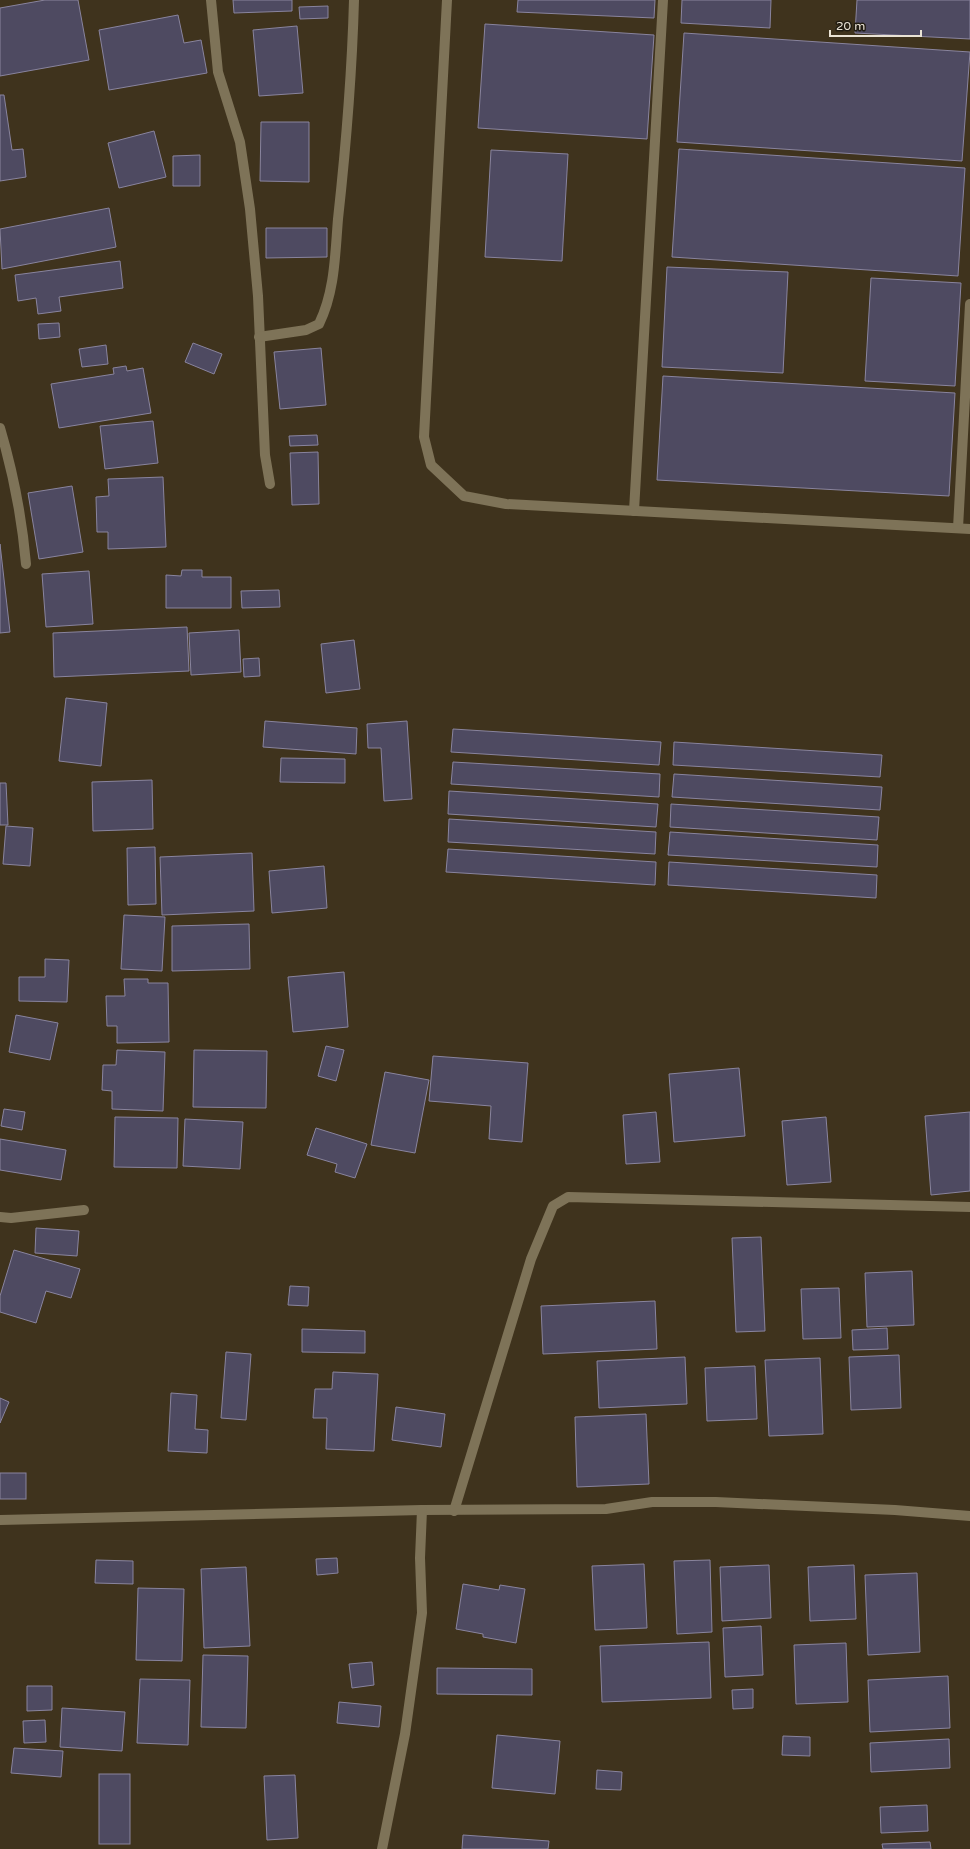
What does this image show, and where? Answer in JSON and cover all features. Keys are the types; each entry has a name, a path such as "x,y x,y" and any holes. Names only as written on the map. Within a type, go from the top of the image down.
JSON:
{"street":[{"path":"211,0 218,72 240,142 250,209 258,296 265,455 270,484"},
{"path":"259,337 306,330 319,324 330,294 344,170 351,78 354,0"},
{"path":"447,0 424,437 431,465 464,496 506,504 970,529"},
{"path":"634,511 663,0"},
{"path":"958,528 970,304"},
{"path":"0,428 8,456 24,536 26,564"},
{"path":"454,1511 531,1259 553,1206 562,1200 568,1197 647,1198 970,1207"},
{"path":"0,1217 11,1218 84,1210"},
{"path":"0,1520 422,1510 606,1509 652,1502 708,1502 895,1510 970,1516"},
{"path":"382,1849 405,1734 422,1613 420,1558 422,1510"}],"building":[{"path":"45,0 78,0 89,60 0,76 0,8"},
{"path":"233,0 292,0 292,11 234,13"},
{"path":"518,0 655,0 654,18 517,12"},
{"path":"682,0 771,0 770,28 681,23"},
{"path":"857,0 970,0 970,39 855,33"},
{"path":"328,6 328,18 300,19 299,7"},
{"path":"178,15 184,43 201,40 207,73 109,90 99,30"},
{"path":"485,24 654,35 647,139 478,128"},
{"path":"297,26 303,93 259,96 253,30"},
{"path":"684,33 970,52 962,161 677,142"},
{"path":"0,95 4,95 12,150 23,149 26,177 0,181"},
{"path":"261,122 309,122 309,182 260,181"},
{"path":"154,131 166,177 119,188 108,143"},
{"path":"679,149 965,168 958,276 672,257"},
{"path":"491,150 568,154 562,261 485,257"},
{"path":"200,155 200,186 173,186 173,156"},
{"path":"109,208 116,247 2,269 0,229"},
{"path":"266,228 327,228 327,257 266,258"},
{"path":"120,261 123,288 59,297 61,311 38,314 36,298 18,301 15,275"},
{"path":"667,267 788,272 783,373 662,367"},
{"path":"871,278 961,283 955,386 865,381"},
{"path":"59,323 60,337 39,339 38,324"},
{"path":"193,343 222,354 214,374 185,362"},
{"path":"106,345 108,364 82,367 79,349"},
{"path":"321,348 326,405 280,409 274,352"},
{"path":"126,366 127,371 143,368 151,413 59,428 51,384 114,374 113,368"},
{"path":"663,376 955,393 949,496 657,480"},
{"path":"153,421 158,463 105,469 100,426"},
{"path":"317,435 318,445 290,446 289,436"},
{"path":"318,452 319,504 292,505 290,453"},
{"path":"163,477 166,547 108,549 108,532 97,532 96,497 109,496 108,479"},
{"path":"72,486 83,552 39,559 28,493"},
{"path":"0,544 10,632 0,633"},
{"path":"182,570 202,570 202,577 231,577 231,608 166,608 166,575 181,576"},
{"path":"89,571 93,624 46,627 42,574"},
{"path":"279,590 280,607 242,608 241,591"},
{"path":"187,627 189,671 54,677 53,633"},
{"path":"239,630 241,672 191,675 189,633"},
{"path":"354,640 360,689 326,693 321,644"},
{"path":"259,658 260,676 244,677 243,659"},
{"path":"66,698 107,703 101,766 59,761"},
{"path":"265,721 357,728 356,754 263,747"},
{"path":"407,721 412,799 384,801 381,748 368,748 367,724"},
{"path":"453,729 661,742 659,765 451,752"},
{"path":"674,742 882,755 880,777 673,765"},
{"path":"281,758 345,759 345,783 280,782"},
{"path":"453,762 660,774 659,797 451,784"},
{"path":"674,774 882,787 880,810 672,797"},
{"path":"152,780 153,829 93,831 92,782"},
{"path":"0,783 6,783 8,825 0,825"},
{"path":"449,791 658,804 656,827 448,814"},
{"path":"671,804 879,817 877,840 670,827"},
{"path":"449,819 656,832 655,854 448,842"},
{"path":"6,826 33,828 30,866 3,864"},
{"path":"670,832 878,845 877,867 668,855"},
{"path":"155,847 156,904 128,905 127,848"},
{"path":"448,849 656,862 655,885 446,872"},
{"path":"252,853 254,911 162,915 160,857"},
{"path":"669,862 877,875 876,898 668,885"},
{"path":"324,866 327,908 272,913 269,871"},
{"path":"124,915 165,917 162,971 121,969"},
{"path":"249,924 250,969 172,971 172,926"},
{"path":"45,959 69,960 67,1002 19,1001 19,977 45,977"},
{"path":"344,972 348,1027 293,1032 288,977"},
{"path":"124,979 148,979 148,983 168,983 169,1042 117,1043 117,1026 107,1026 106,996 125,996"},
{"path":"16,1015 58,1023 50,1060 9,1052"},
{"path":"326,1046 344,1050 336,1081 318,1076"},
{"path":"117,1050 165,1052 163,1111 112,1109 112,1091 102,1090 103,1065 116,1065"},
{"path":"194,1050 267,1051 266,1108 193,1107"},
{"path":"433,1056 528,1063 522,1142 489,1139 491,1106 429,1101"},
{"path":"739,1068 745,1136 674,1142 669,1074"},
{"path":"385,1072 429,1080 415,1153 371,1145"},
{"path":"4,1109 25,1112 22,1130 1,1126"},
{"path":"656,1112 660,1162 626,1164 623,1115"},
{"path":"970,1112 970,1191 931,1195 925,1116"},
{"path":"115,1117 178,1118 177,1168 114,1167"},
{"path":"826,1117 831,1182 787,1185 782,1121"},
{"path":"185,1119 243,1122 240,1169 183,1166"},
{"path":"316,1128 367,1144 355,1178 335,1172 337,1164 307,1155"},
{"path":"0,1139 66,1150 61,1180 0,1170"},
{"path":"36,1228 79,1231 77,1256 35,1253"},
{"path":"761,1237 765,1331 736,1332 732,1238"},
{"path":"14,1250 80,1269 71,1298 46,1291 36,1323 0,1312 0,1296"},
{"path":"912,1271 914,1325 867,1327 865,1273"},
{"path":"290,1286 309,1287 308,1306 288,1305"},
{"path":"839,1288 841,1338 803,1339 801,1289"},
{"path":"655,1301 657,1349 543,1354 541,1306"},
{"path":"887,1328 888,1349 853,1350 852,1330"},
{"path":"302,1329 365,1331 365,1353 302,1352"},
{"path":"226,1352 251,1354 246,1420 221,1418"},
{"path":"899,1355 901,1408 851,1410 849,1357"},
{"path":"685,1357 687,1404 599,1408 597,1361"},
{"path":"820,1358 823,1434 769,1436 765,1360"},
{"path":"755,1366 757,1419 707,1421 705,1368"},
{"path":"333,1372 378,1374 374,1451 326,1449 327,1418 313,1418 315,1389 332,1389"},
{"path":"171,1393 197,1395 195,1429 208,1430 207,1453 168,1451"},
{"path":"0,1398 9,1402 0,1423"},
{"path":"396,1407 445,1414 441,1447 392,1440"},
{"path":"646,1414 649,1484 577,1487 575,1417"},
{"path":"0,1473 26,1473 26,1499 0,1499"},
{"path":"337,1558 338,1573 317,1575 316,1559"},
{"path":"96,1560 133,1561 133,1584 95,1583"},
{"path":"710,1560 712,1632 677,1634 674,1561"},
{"path":"644,1564 647,1628 595,1630 592,1566"},
{"path":"769,1565 771,1618 722,1621 720,1567"},
{"path":"854,1565 856,1619 810,1621 808,1567"},
{"path":"246,1567 250,1646 204,1648 201,1569"},
{"path":"917,1573 920,1652 868,1655 865,1575"},
{"path":"463,1584 499,1590 500,1585 525,1589 516,1643 483,1637 483,1634 456,1629"},
{"path":"138,1588 184,1589 182,1661 136,1660"},
{"path":"761,1626 763,1675 725,1677 723,1628"},
{"path":"709,1642 711,1698 602,1702 600,1646"},
{"path":"846,1643 848,1702 796,1704 794,1645"},
{"path":"203,1655 248,1656 246,1728 201,1727"},
{"path":"372,1662 374,1685 352,1688 349,1664"},
{"path":"437,1668 532,1669 532,1695 437,1694"},
{"path":"948,1676 950,1728 870,1732 868,1680"},
{"path":"140,1679 190,1680 188,1745 137,1743"},
{"path":"27,1686 52,1686 52,1710 27,1711"},
{"path":"753,1689 753,1708 733,1709 732,1690"},
{"path":"339,1702 381,1706 379,1727 337,1723"},
{"path":"62,1708 125,1712 122,1751 60,1747"},
{"path":"45,1720 46,1742 24,1743 23,1721"},
{"path":"497,1735 560,1741 555,1794 492,1788"},
{"path":"783,1736 810,1737 810,1756 782,1755"},
{"path":"949,1739 950,1768 871,1772 870,1743"},
{"path":"14,1748 63,1751 61,1777 11,1773"},
{"path":"597,1770 622,1772 621,1790 596,1789"},
{"path":"99,1774 130,1774 130,1844 99,1844"},
{"path":"295,1775 298,1838 267,1840 264,1776"},
{"path":"927,1805 928,1831 881,1833 880,1807"},
{"path":"463,1835 549,1841 548,1849 462,1849"},
{"path":"930,1842 931,1849 883,1849 882,1844"}]}
